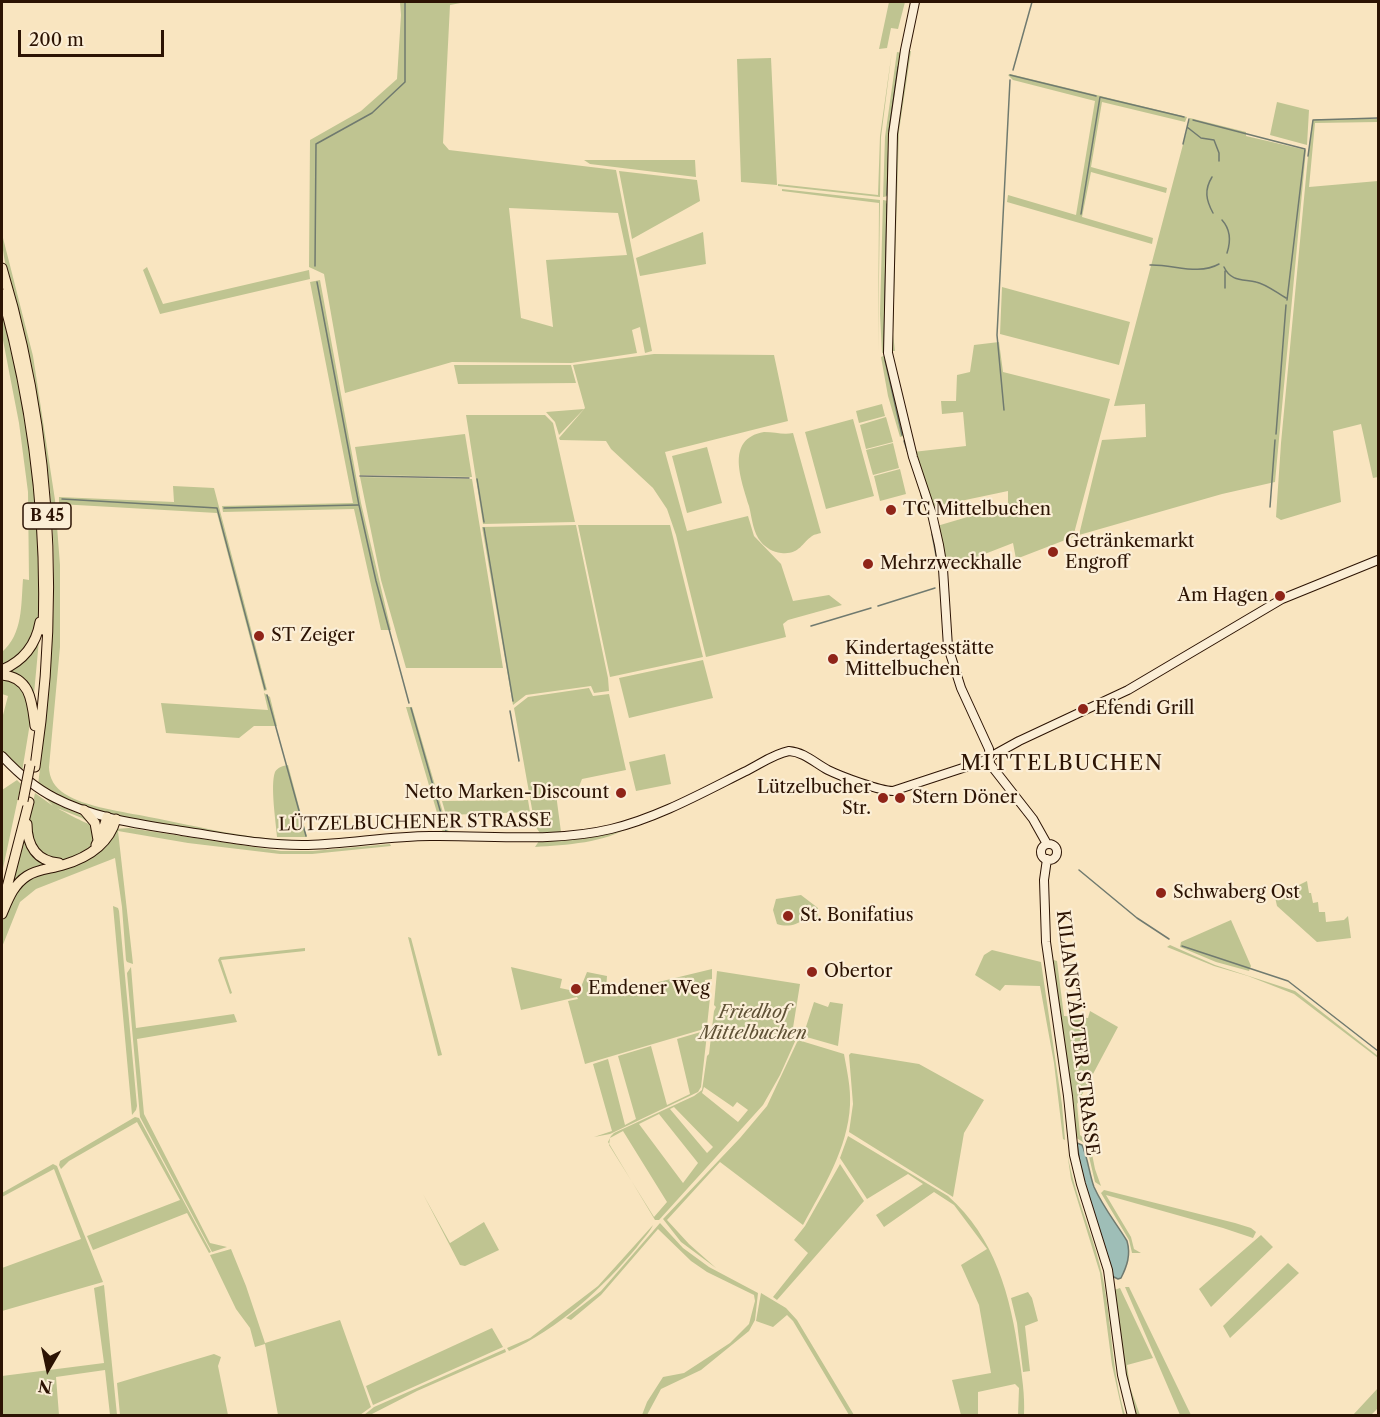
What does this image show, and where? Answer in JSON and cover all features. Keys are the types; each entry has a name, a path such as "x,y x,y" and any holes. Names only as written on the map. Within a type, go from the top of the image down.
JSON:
{"highway":[{"name":"B 45","path":"2,268 30,383 39,436 50,575 49,636 44,700 26,802 2,908"},
{"name":"B 45","path":"2,294 22,378 32,436 40,518 43,647 32,766"},
{"path":"2,673 29,650 37,635 43,608"},
{"path":"2,673 15,678 27,688 32,700 35,726"},
{"name":"B 45","path":"2,891 26,802"},
{"path":"26,802 27,833 33,850 46,861 70,862"},
{"path":"84,810 95,823 98,840"},
{"path":"90,853 111,818"},
{"path":"2,914 12,892 24,878 40,870 70,862 90,853 105,840 111,818"}],"main road":[{"path":"915,2 905,50 893,134 888,353 910,448 935,528 943,569 949,653 961,688 989,749 989,758 1019,741 1128,690 1282,599 1378,560"},
{"name":"LÜTZELBUCHENER STRASSE","path":"2,756 21,775 45,792 84,810 111,818 219,837 291,845 410,836 525,837 577,834 624,825 658,812 789,751 799,753 833,772 887,791 978,764 989,758"},
{"name":"KILIANSTÄDTER STRASSE","path":"989,758 990,764 1033,819 1047,844 1054,846 1057,852 1053,859 1047,859 1044,880 1046,942 1079,1176 1108,1270 1122,1375 1132,1416"}],"green space":[{"path":"400,2 466,2 450,5 443,143 449,150 616,170 652,351 645,353 640,327 632,330 637,353 571,363 452,362 345,393 324,274 309,267 310,140 361,111 397,79","holes":["509,208 618,213 627,255 546,260 553,327 521,318"]},
{"path":"889,2 905,2 898,29 891,28 887,48 879,49"},
{"path":"892,51 881,137 880,197 778,186 778,184 878,195 880,136"},
{"path":"909,51 911,51 899,131 893,334 895,351 890,351 895,132"},
{"path":"897,52 902,53 889,196 883,197 885,137"},
{"path":"771,58 777,185 741,182 737,59"},
{"path":"1008,75 1187,117 1185,122 1102,102 1091,167 1167,188 1166,193 1091,172 1082,217 1153,238 1152,244 1007,202 1008,195 1076,215 1095,101 1013,80"},
{"path":"1277,102 1309,110 1307,145 1270,135"},
{"path":"1190,118 1246,132 1246,136 1306,150 1275,482 1222,494 1079,535 1102,440 1146,437 1145,404 1114,406"},
{"path":"1378,119 1378,122 1315,123 1309,187 1378,181 1378,477 1373,478 1361,424 1333,431 1341,502 1281,520 1276,517 1281,443 1308,156 1312,124 1313,120"},
{"path":"584,160 695,160 696,177 590,164"},
{"path":"619,171 697,180 700,201 632,239"},
{"path":"782,189 880,200 878,353 879,203 782,191"},
{"path":"883,200 888,201 885,352 882,353 880,314"},
{"path":"703,232 706,264 640,276 636,258"},
{"path":"2,234 33,356 55,500 60,565 60,647 49,767 51,779 65,794 94,806 228,833 307,840 307,842 256,838 141,821 77,804 38,785 48,697 54,610 52,523 42,435 3,250"},
{"path":"147,267 163,304 309,270 310,279 160,314 143,270"},
{"path":"320,280 361,503 391,630 381,630 354,509 223,512 222,506 353,503 310,282"},
{"path":"1002,287 1130,322 1119,365 1000,334"},
{"path":"2,307 17,372 33,471 40,599 38,619 27,645 2,666 2,652 14,637 20,618 23,579 29,580 28,492 19,423 2,335"},
{"path":"999,342 1003,372 1110,399 1073,537 1016,559 1013,543 946,569 937,526 1008,505 1008,491 932,507 913,452 966,446 963,412 942,414 941,401 956,401 957,375 970,372 974,345"},
{"path":"654,354 774,355 788,421 665,452 687,531 748,516 754,536 781,564 793,601 829,595 842,605 788,620 783,624 786,637 706,657 676,535 667,509 653,488 611,449 606,441 560,440 559,438 585,408 573,365"},
{"path":"886,355 904,436 900,437 888,396 881,357"},
{"path":"454,365 571,365 576,383 458,384"},
{"path":"882,404 885,416 859,423 856,411"},
{"path":"584,409 559,435 555,422 546,412"},
{"path":"466,415 545,415 553,423 575,522 483,524"},
{"path":"886,417 893,442 866,449 860,425"},
{"path":"853,419 874,496 826,509 805,432"},
{"path":"764,432 793,433 821,533 812,536 792,552 772,551 758,538 740,473 740,452 744,443 752,436"},
{"path":"465,434 472,477 360,475 355,447"},
{"path":"893,443 899,468 873,475 866,450"},
{"path":"707,447 722,503 687,513 672,456"},
{"path":"900,469 906,494 880,501 874,476"},
{"path":"360,477 472,479 503,668 406,668 381,580"},
{"path":"173,486 214,488 267,690 264,691 217,513 59,504 59,497 174,502"},
{"path":"576,525 609,691 594,693 591,686 526,695 513,705 482,527"},
{"path":"578,525 670,525 703,657 610,677"},
{"path":"39,640 34,694 33,694 4,673"},
{"path":"703,660 713,698 629,718 619,678"},
{"path":"2,678 9,678 27,693 30,723 22,772 2,753 2,716 8,696 2,694"},
{"path":"589,688 593,696 609,694 626,770 582,779 578,789 556,794 561,832 540,833 535,826 514,708 528,697"},
{"path":"264,693 270,697 277,726 254,726 239,738 166,733 161,703 268,710"},
{"path":"406,707 412,707 449,833 443,833"},
{"path":"665,754 671,784 636,791 629,762"},
{"path":"288,765 307,837 277,837 273,795 274,778 278,769"},
{"path":"17,780 21,784 2,873 2,790"},
{"path":"37,790 60,806 86,817 90,824 82,818 57,808 94,826 95,838 89,849 74,858 62,861 52,860 35,850 29,822 35,793 53,806"},
{"path":"528,800 530,812 446,815 442,801"},
{"path":"631,826 597,840 535,847 539,841"},
{"path":"129,828 281,851 313,851 390,844 391,846 312,854 280,854 188,843 118,831 133,964 126,960 115,858 36,889 20,902 2,947 2,920 18,889 32,877 70,867 115,829"},
{"path":"25,838 51,865 12,886"},
{"path":"1307,881 1313,903 1318,902 1319,912 1325,912 1326,922 1344,920 1348,916 1351,938 1317,942 1277,906 1275,897"},
{"path":"801,895 818,908 817,921 804,919 791,925 777,924 773,910 776,899"},
{"path":"113,906 119,911 137,1106 132,1115"},
{"path":"1231,920 1251,966 1249,971 1216,962 1180,947 1181,942"},
{"path":"408,937 411,938 442,1055 438,1056"},
{"path":"1170,945 1215,965 1295,991 1378,1058 1294,994 1214,966 1167,947"},
{"path":"305,948 305,951 221,960 232,993 230,994 218,960 220,957"},
{"path":"992,950 1041,962 1065,1140 1063,1139 1054,1063 1040,986 1005,985 1000,991 975,975 984,955"},
{"path":"1050,959 1057,961 1064,1016 1088,1018 1090,1011 1118,1027 1077,1104 1080,1135 1090,1144 1101,1186 1095,1182 1086,1144 1075,1137 1069,1075"},
{"path":"131,967 136,1028 234,1014 237,1022 137,1039 144,1114 210,1243 227,1247 212,1252 140,1117 127,973"},
{"path":"511,967 562,979 560,988 579,992 587,972 607,976 606,990 609,994 712,969 712,979 705,980 704,999 710,998 707,1026 704,1029 585,1064 568,1001 578,999 577,997 521,1010"},
{"name":"Friedhof Mittelbuchen","path":"717,971 800,984 792,1034 797,1037 763,1105 659,1220 655,1220 632,1181 654,1217 667,1202 623,1131 610,1138 614,1133 694,1096 702,1090 716,1007 714,1005","holes":["704,1087 733,1107 737,1102 748,1110 738,1122 702,1093","674,1107 713,1147 707,1153 670,1109","659,1114 698,1163 683,1183 639,1124"]},
{"path":"814,1002 828,1007 830,1002 843,1004 838,1046 803,1036"},
{"path":"704,1031 707,1034 701,1087 698,1092 610,1134 594,1137 612,1131 593,1064 608,1059 625,1125 636,1119 618,1056 651,1046 667,1105 690,1094 677,1039"},
{"path":"798,1040 844,1054 850,1105 840,1152 803,1225 720,1162 667,1220 716,1268 681,1242 663,1219 740,1138 767,1106"},
{"path":"851,1053 919,1064 984,1100 964,1133 953,1197 849,1132 853,1104 849,1055"},
{"path":"135,1117 139,1118 211,1252 209,1253 187,1213 93,1250 87,1236 180,1200 137,1122 69,1161 61,1169 60,1161"},
{"path":"848,1136 948,1196 978,1230 998,1269 1011,1312 1022,1378 1024,1415 1018,1415 1019,1388 1015,1384 978,1392 978,1415 961,1415 952,1380 991,1373 979,1305 961,1265 987,1249 954,1205 934,1192 884,1227 876,1215 923,1184 908,1174 867,1199 840,1158"},
{"path":"1066,1145 1073,1178 1102,1274 1117,1380 1125,1415 1123,1415 1112,1365 1100,1273 1071,1179"},
{"path":"53,1164 57,1166 103,1282 2,1311 2,1268 81,1239 54,1169 2,1197 2,1193"},
{"path":"840,1164 864,1201 777,1300 773,1297 808,1253 794,1240 805,1226"},
{"path":"1104,1190 1235,1223 1256,1232 1253,1238 1106,1195 1131,1237 1134,1249 1141,1253 1132,1253 1129,1240 1101,1193"},
{"path":"423,1194 450,1243 484,1222 499,1250 465,1266 460,1265"},
{"path":"660,1223 683,1248 709,1267 758,1293 755,1320 749,1331 701,1370 661,1389 647,1415 642,1415 647,1402 663,1377 684,1373 730,1343 749,1324 755,1301 754,1295 707,1272 691,1261 658,1229 601,1295 571,1320 566,1318 601,1291"},
{"path":"653,1225 624,1262 579,1306 545,1332 509,1351 507,1348 530,1338 598,1286"},
{"path":"1261,1235 1273,1247 1211,1307 1199,1289"},
{"path":"231,1249 265,1343 340,1320 371,1407 360,1415 278,1415 265,1344 255,1347 250,1328 236,1309 210,1255"},
{"path":"1288,1263 1299,1273 1230,1338 1223,1326"},
{"path":"104,1285 117,1415 110,1415 105,1370 56,1377 59,1415 2,1415 2,1376 104,1363 94,1288"},
{"path":"1125,1287 1129,1287 1191,1415 1180,1415"},
{"path":"1120,1288 1153,1358 1127,1365 1130,1387 1140,1415 1136,1415 1124,1373 1114,1290"},
{"path":"1028,1292 1032,1298 1038,1321 1025,1326 1030,1371 1023,1372 1017,1323 1011,1298"},
{"path":"761,1293 786,1308 797,1320 854,1415 849,1415 793,1321 787,1315 773,1327 756,1321"},
{"path":"492,1328 503,1347 373,1405 366,1386"},
{"path":"505,1349 506,1352 417,1391 370,1415 364,1415 374,1407"},
{"path":"214,1354 221,1357 218,1366 228,1415 120,1415 117,1383"},
{"path":"1378,1388 1378,1408 1371,1415 1353,1415"}],"water":[{"path":"1077,1143 1082,1145 1084,1150 1094,1187 1127,1241 1128,1260 1121,1278 1118,1279 1112,1276 1083,1183"}],"waterway":[{"path":"315,266 316,144 372,113 405,82 405,2"},
{"path":"1013,70 1032,2"},
{"path":"889,131 898,67"},
{"path":"1010,75 1096,96"},
{"path":"1004,410 997,335 1010,80"},
{"path":"1081,214 1100,97 1184,117"},
{"path":"1308,156 1313,120 1378,118"},
{"path":"1183,144 1189,119"},
{"path":"1193,120 1305,149 1287,300"},
{"path":"1187,127 1201,138 1214,140 1219,153 1219,161"},
{"path":"887,195 889,142"},
{"path":"1212,177 1207,195 1213,213"},
{"path":"884,351 887,204"},
{"path":"1222,220 1229,236 1227,253"},
{"path":"1150,265 1203,269 1219,264"},
{"path":"1224,267 1234,278 1260,283 1286,298"},
{"path":"1225,271 1225,288"},
{"path":"317,282 359,505 376,581 409,703"},
{"path":"1276,434 1286,305"},
{"path":"885,360 902,435"},
{"path":"1270,507 1275,440"},
{"path":"904,441 908,453"},
{"path":"360,476 469,478"},
{"path":"477,479 484,522"},
{"path":"921,495 927,511"},
{"path":"62,499 217,508 265,689"},
{"path":"224,508 358,505"},
{"path":"484,528 513,701"},
{"path":"932,534 939,571"},
{"path":"878,606 935,588"},
{"path":"811,626 871,608"},
{"path":"267,695 306,836"},
{"path":"411,708 446,831"},
{"path":"510,711 519,761"},
{"path":"1079,870 1137,918 1169,939"},
{"path":"1182,946 1288,981 1378,1051"}],"place":[{"name":"TC Mittelbuchen","path":"891,510"},
{"name":"Getränkemarkt Engroff","path":"1053,552"},
{"name":"Mehrzweckhalle","path":"868,564"},
{"name":"Am Hagen","path":"1280,596"},
{"name":"ST Zeiger","path":"259,636"},
{"name":"Kindertagesstätte Mittelbuchen","path":"833,659"},
{"name":"Efendi Grill","path":"1083,709"},
{"name":"Netto Marken-Discount","path":"621,793"},
{"name":"Lützelbucher Str.","path":"883,798"},
{"name":"Stern Döner","path":"900,798"},
{"name":"Schwaberg Ost","path":"1161,893"},
{"name":"St. Bonifatius","path":"788,916"},
{"name":"Obertor","path":"812,972"},
{"name":"Emdener Weg","path":"576,989"}],"district":[{"name":"MITTELBUCHEN","path":"1062,764"}]}
